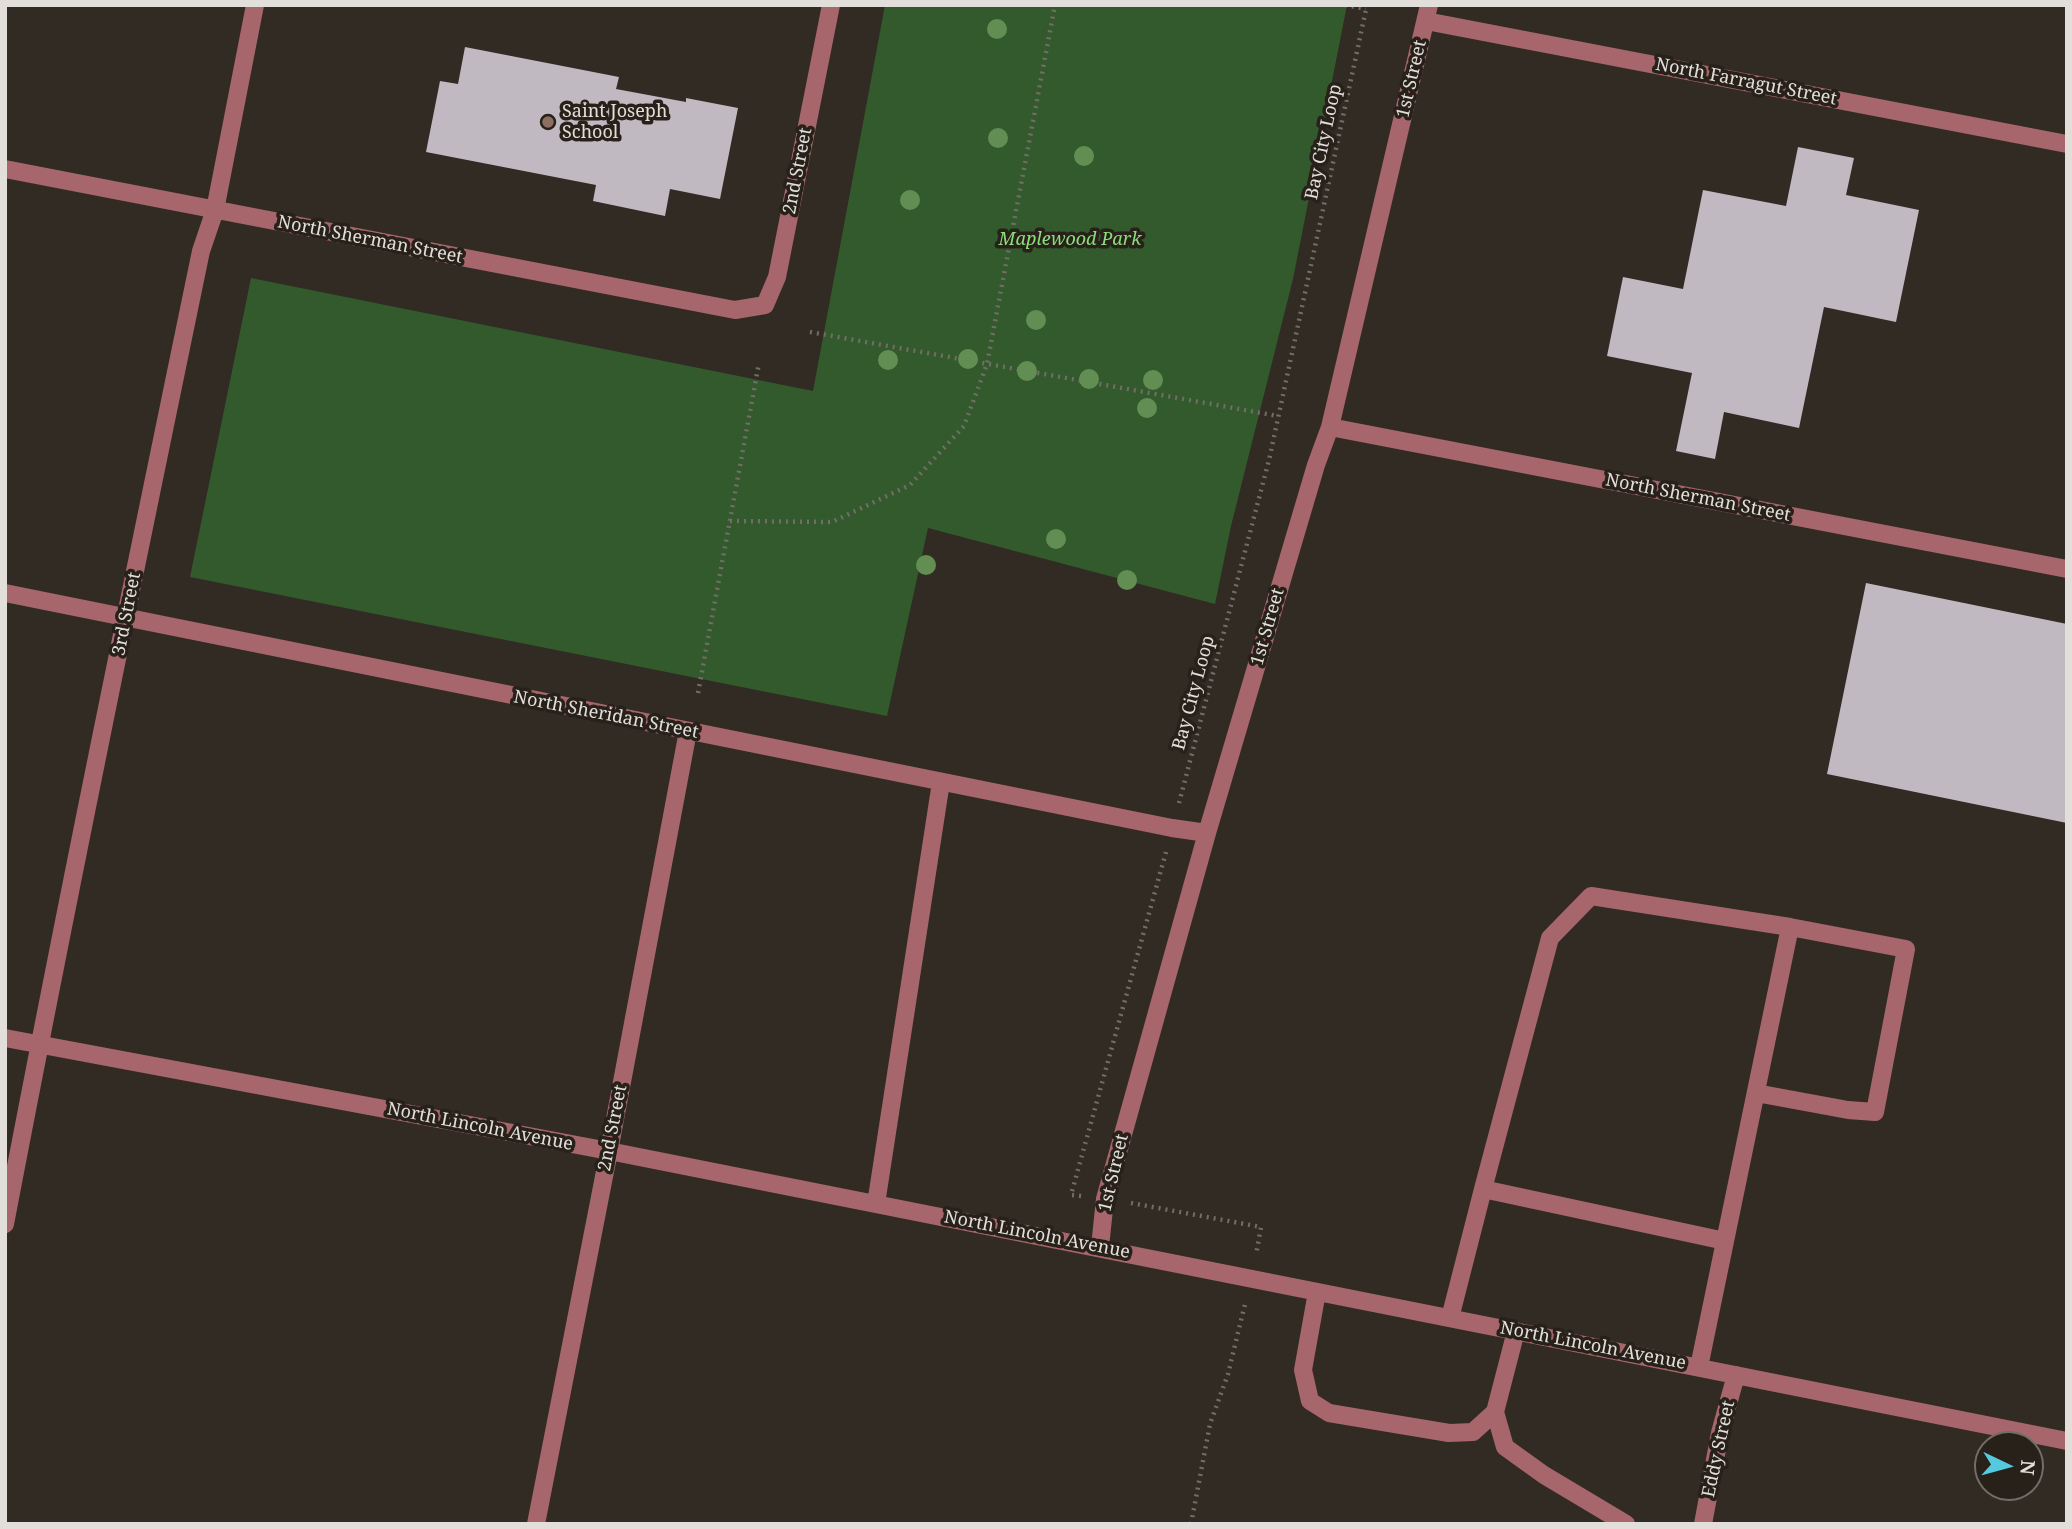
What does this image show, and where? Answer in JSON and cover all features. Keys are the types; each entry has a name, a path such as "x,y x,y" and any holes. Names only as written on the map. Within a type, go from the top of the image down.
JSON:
{"street":[{"name":"3rd Street","path":"5,1224 201,251 215,210 255,5"},
{"name":"2nd Street","path":"736,310 765,305 777,277 831,5"},
{"name":"North Farragut Street","path":"1427,13 2067,144"},
{"name":"1st Street","path":"1100,1247 1105,1199 1207,833 1312,478 1330,427 1427,13"},
{"name":"North Sherman Street","path":"5,169 736,310"},
{"name":"North Sherman Street","path":"1330,427 2067,569"},
{"name":"North Sheridan Street","path":"5,593 1207,833"},
{"name":"2nd Street","path":"536,1524 688,731"},
{"path":"876,1204 941,782"},
{"path":"1450,1318 1550,938 1591,896 1790,927 1906,949 1875,1112 1848,1110 1756,1093"},
{"path":"1699,1367 1790,927"},
{"name":"North Lincoln Avenue","path":"5,1038 609,1151 2067,1441"},
{"path":"1483,1189 1726,1241"},
{"path":"1317,1292 1303,1370 1310,1401 1329,1413 1450,1433 1472,1432 1495,1412"},
{"path":"1516,1331 1495,1412 1505,1447 1544,1475 1626,1524"},
{"name":"Eddy Street","path":"1703,1524 1720,1433 1736,1375"}],"path":[{"path":"730,521 832,522 910,485 964,426 987,363 1055,5"},
{"path":"1345,5 1366,7"},
{"name":"Bay City Loop","path":"1251,1280 1261,1227 1071,1195 1269,460 1366,7"},
{"path":"810,332 1278,416"},
{"path":"698,693 759,363"},
{"path":"1191,1524 1210,1424 1228,1374 1251,1280"}],"green space":[{"name":"Maplewood Park","path":"885,5 1347,5 1293,279 1231,526 1215,604 928,528 887,716 190,577 251,278 813,391"}],"building":[{"path":"465,47 619,77 616,89 738,108 720,199 670,189 665,216 593,201 596,185 426,152 440,81 458,84"},
{"path":"1798,147 1854,158 1846,195 1919,210 1896,322 1824,307 1799,428 1724,412 1715,459 1676,451 1692,373 1607,356 1623,277 1683,289 1703,190 1786,206"},
{"path":"1866,583 2067,624 2067,823 1827,774"}],"place":[{"name":"Saint Joseph School","path":"548,122"}]}
